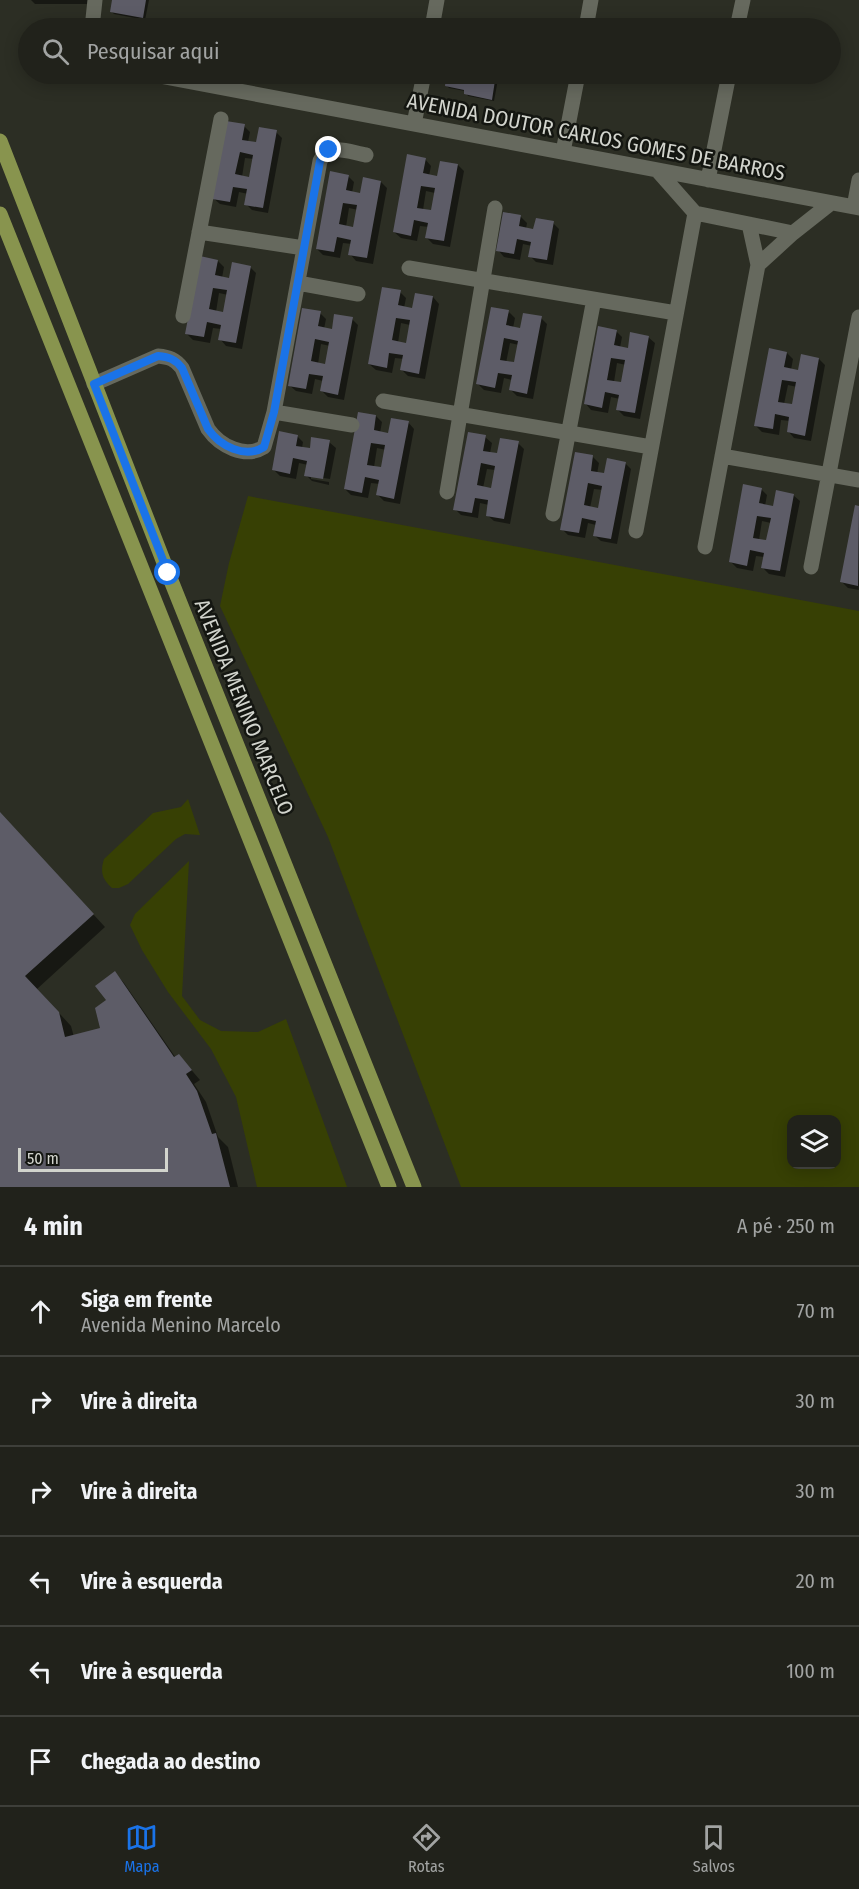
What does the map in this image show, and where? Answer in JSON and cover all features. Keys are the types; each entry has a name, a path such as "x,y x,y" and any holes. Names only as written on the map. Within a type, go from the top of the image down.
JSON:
{"main road":[{"name":"AVENIDA MENINO MARCELO","path":"0,141 94,384 414,1187"},
{"name":"AVENIDA MENINO MARCELO","path":"0,214 389,1187"}],"street":[{"path":"93,18 95,0"},
{"path":"434,18 437,0"},
{"path":"588,18 591,0"},
{"path":"739,18 743,0"},
{"name":"AVENIDA DOUTOR CARLOS GOMES DE BARROS","path":"202,84 856,208"},
{"path":"414,124 422,84"},
{"path":"563,152 576,84"},
{"path":"708,180 727,84"},
{"path":"183,316 221,119"},
{"path":"94,384 158,356 168,357 182,368 214,438 223,445 248,452 257,452 264,447 274,412 320,161 323,154 329,150 337,149 366,155"},
{"path":"657,170 694,219 750,230 793,233"},
{"path":"856,208 859,180"},
{"path":"758,265 831,203"},
{"path":"447,492 495,208"},
{"path":"636,531 694,219"},
{"path":"705,547 758,265 750,230"},
{"path":"199,232 304,248"},
{"path":"409,268 676,313"},
{"path":"298,283 358,294"},
{"path":"553,513 594,299"},
{"path":"812,567 829,475 855,357 859,316"},
{"path":"383,401 651,447"},
{"path":"274,412 352,425"},
{"path":"722,456 859,480"}],"green space":[{"path":"248,496 859,611 859,1187 461,1187 328,837 220,606 229,563"},
{"path":"188,799 200,835 185,834 176,839 128,884 112,888 103,875 104,859 153,813 181,807"},
{"path":"189,861 182,996 200,1020 221,1031 258,1032 286,1019 347,1187 257,1187 236,1097 211,1049 168,992 142,950 130,925 135,914"}],"building":[{"path":"112,0 146,0 143,18 110,12"},
{"path":"445,84 494,84 492,100 464,94 464,90 445,86"},
{"path":"226,121 245,124 242,140 256,142 259,127 277,130 263,208 244,205 247,189 233,187 230,202 212,199","holes":["240,152 253,155 249,177 235,174"]},
{"path":"407,154 426,158 423,173 437,176 440,161 458,164 444,241 425,238 428,223 414,220 411,236 393,232","holes":["421,186 435,188 431,210 417,208"]},
{"path":"330,171 349,175 346,190 360,193 363,177 381,181 367,258 348,255 351,240 337,237 334,252 316,249","holes":["343,203 357,205 353,227 339,224"]},
{"path":"503,212 521,215 519,226 533,229 536,218 554,221 547,260 528,257 531,242 517,239 514,254 496,251"},
{"path":"200,256 218,260 215,275 229,278 232,262 251,266 236,343 218,340 221,325 207,322 204,337 185,334","holes":["213,288 227,290 223,312 209,309"]},
{"path":"382,287 401,290 398,305 412,308 415,293 433,296 419,374 400,370 403,355 389,353 387,368 368,364","holes":["396,318 410,320 406,343 392,340"]},
{"path":"491,307 509,310 506,325 520,328 523,313 542,316 527,394 509,390 512,375 498,373 495,388 476,384","holes":["504,338 518,341 514,362 500,360"]},
{"path":"302,308 321,311 318,326 332,329 334,314 353,317 338,395 320,391 323,376 309,374 306,389 288,386","holes":["315,339 329,342 325,364 311,361"]},
{"path":"598,326 617,330 614,345 628,348 630,332 649,336 635,413 616,410 619,395 605,392 602,408 584,404","holes":["611,358 625,360 621,382 607,380"]},
{"path":"769,348 787,352 784,367 798,370 801,354 819,358 805,436 787,432 789,417 775,414 773,429 754,426","holes":["782,380 796,382 792,404 778,402"]},
{"path":"358,412 376,415 374,430 388,433 391,418 409,421 394,499 376,495 379,480 365,477 362,493 344,489","holes":["371,443 385,445 381,467 367,465"]},
{"path":"279,431 298,435 296,446 310,448 311,437 330,440 323,479 304,476 307,461 293,458 290,474 272,470"},
{"path":"468,432 486,435 483,451 497,453 500,438 519,441 504,519 486,516 488,500 475,498 472,513 453,510","holes":["481,463 495,466 491,488 477,485"]},
{"path":"575,452 593,455 591,471 604,473 607,458 626,462 611,539 593,536 596,521 582,518 579,533 560,530","holes":["588,483 602,486 598,508 584,505"]},
{"path":"743,484 762,488 759,503 773,506 776,490 794,494 780,571 761,568 764,553 750,550 747,566 729,562","holes":["757,516 771,518 766,540 753,538"]},
{"path":"855,505 859,506 858,586 840,582"},
{"path":"0,812 94,914 25,976 59,1012 65,1037 100,1028 95,1008 106,1000 95,986 115,971 174,1057 179,1054 192,1070 186,1074 197,1091 212,1134 216,1133 230,1187 0,1187"}],"route":[{"path":"168,573 94,384 158,356 168,357 182,368 214,438 223,445 248,452 257,452 264,447 274,412 320,161 323,154 329,150"}]}
